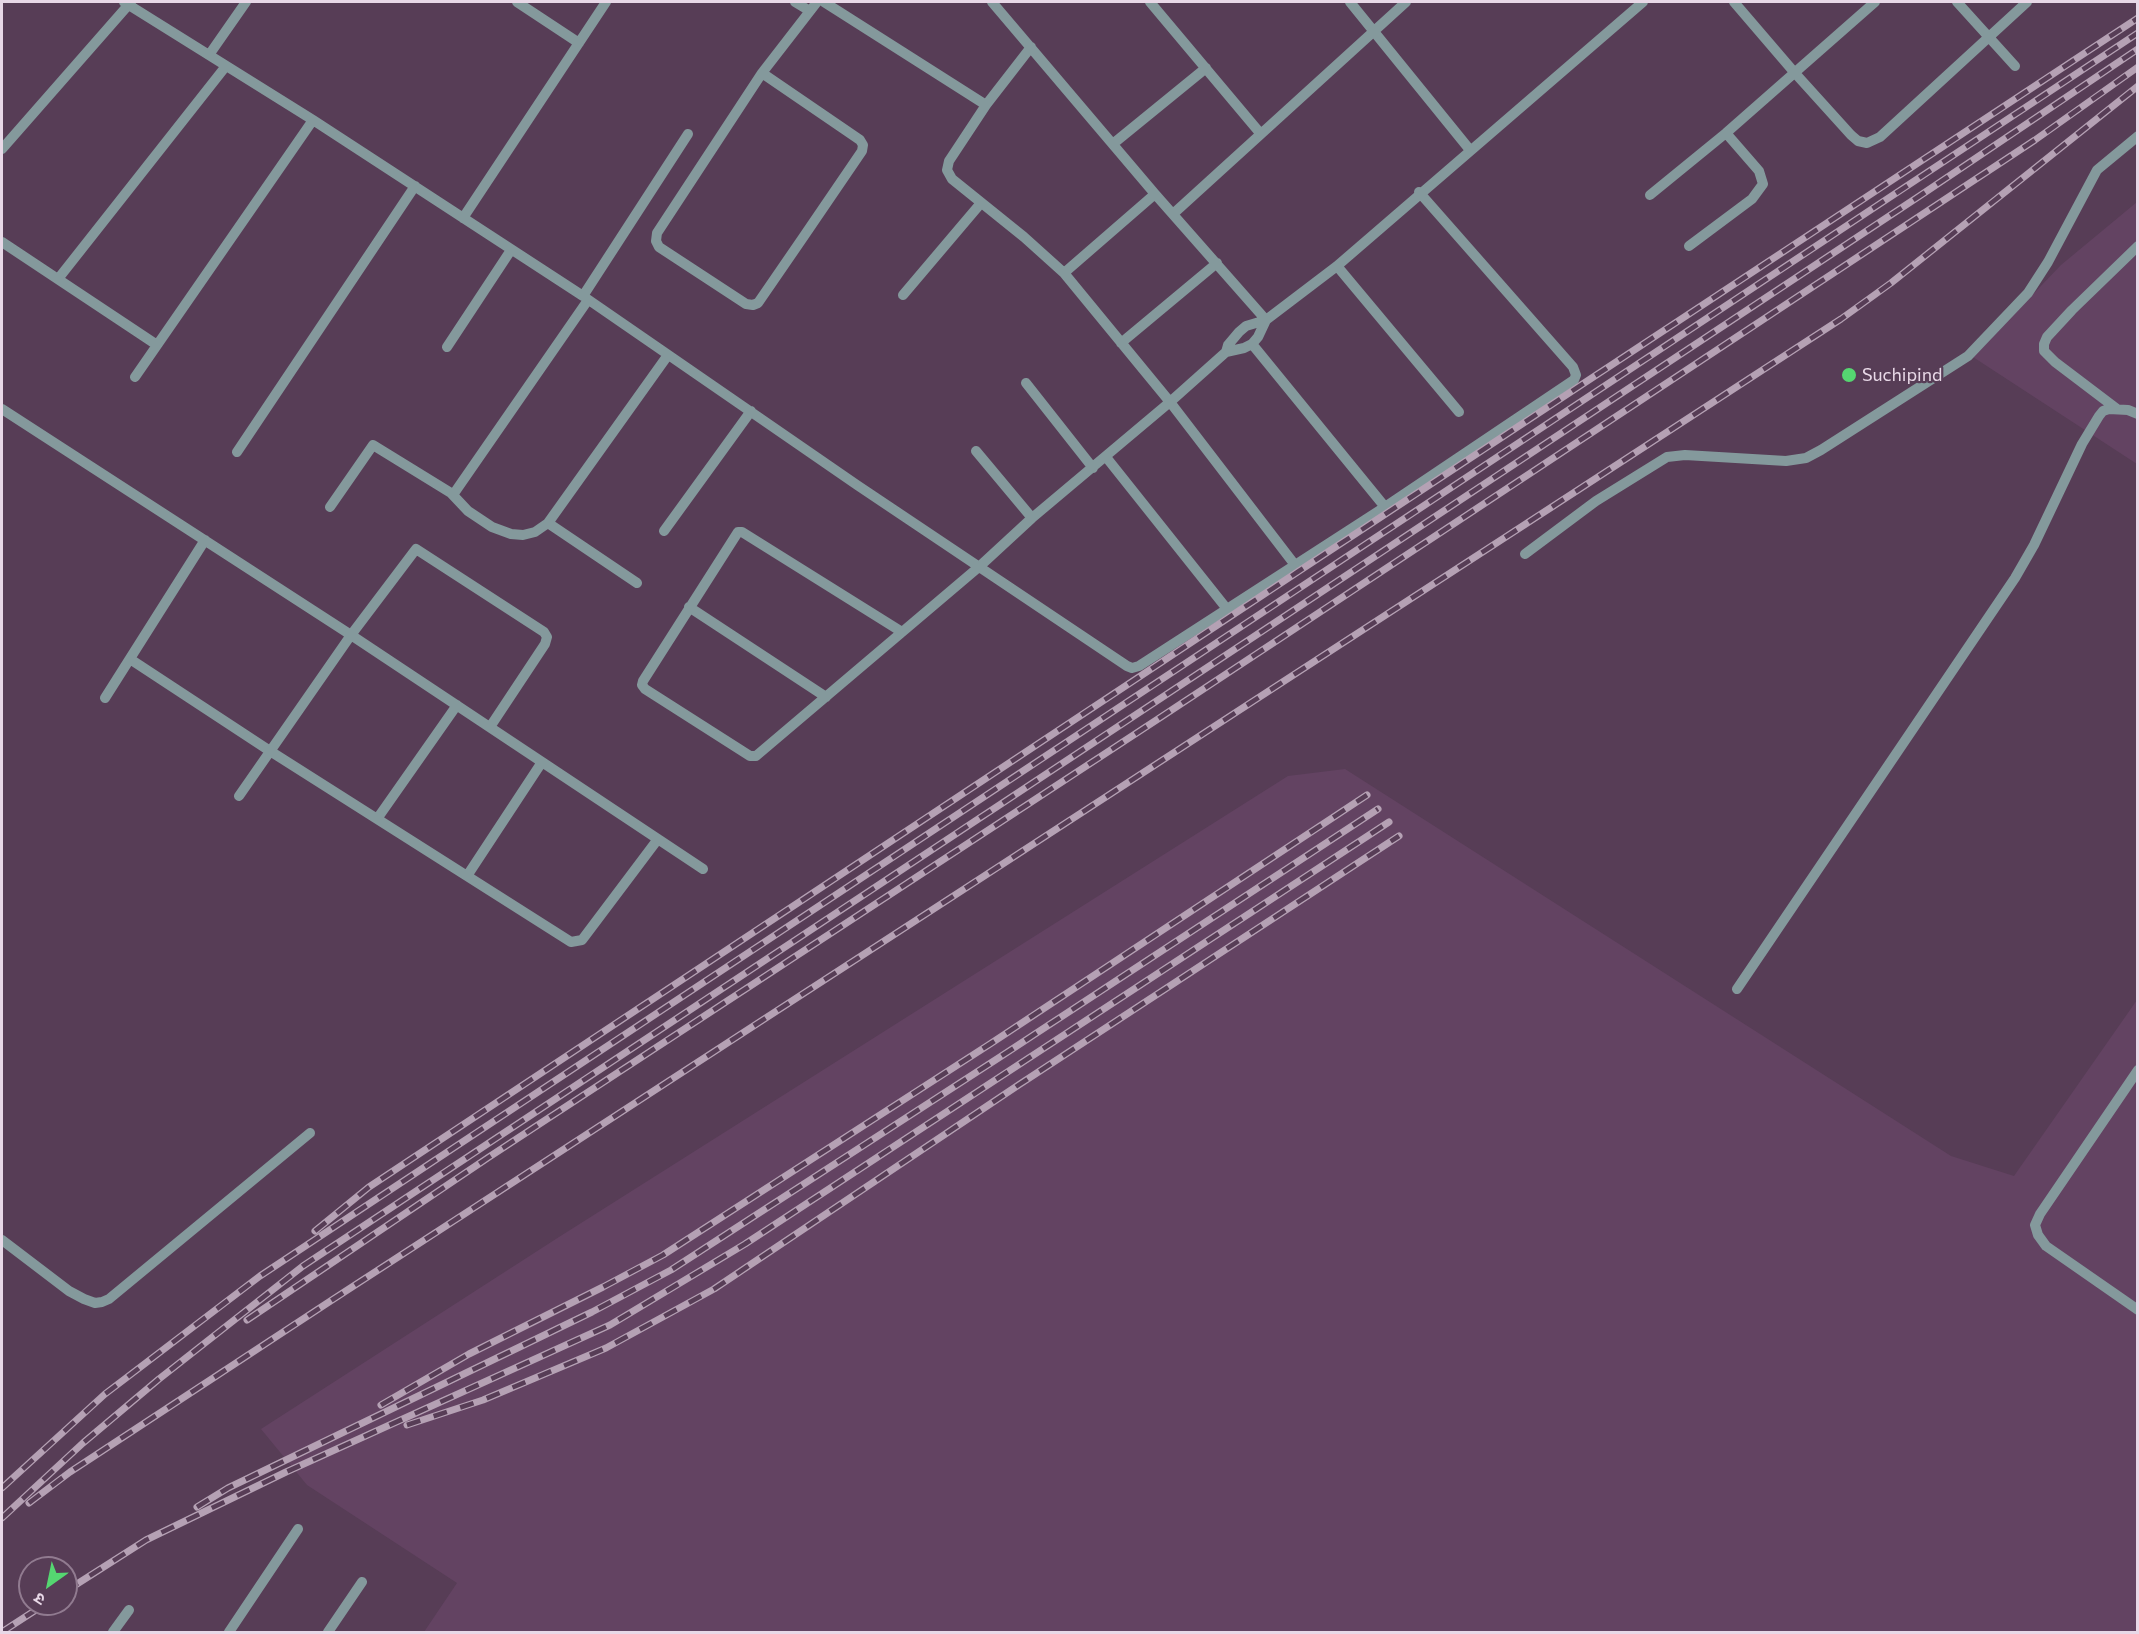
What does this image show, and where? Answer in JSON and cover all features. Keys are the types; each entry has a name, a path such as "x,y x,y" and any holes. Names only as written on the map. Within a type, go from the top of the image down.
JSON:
{"street":[{"path":"2,149 128,2 585,298 858,485 1132,668 1139,666 1295,565 1574,380 1576,375 1573,367 1419,192"},
{"path":"209,55 246,2"},
{"path":"517,2 579,43"},
{"path":"463,218 606,2"},
{"path":"795,2 810,11"},
{"path":"762,73 860,140 863,145 862,151 758,303 746,304 659,247 656,241 657,232 762,73 817,2"},
{"path":"824,2 986,105"},
{"path":"992,2 1155,194 1266,320"},
{"path":"1150,2 1260,133"},
{"path":"1350,2 1470,150"},
{"path":"1173,214 1406,2"},
{"path":"902,632 742,532 738,532 689,607 642,686 753,756 826,697 980,566 1032,518 1170,402 1226,352 1233,338 1246,326 1266,320 1336,266 1419,192 1643,2"},
{"path":"1734,2 1851,135 1858,141 1867,143 1880,137 2027,2"},
{"path":"1650,195 1726,133 1875,2"},
{"path":"1957,2 2015,66"},
{"path":"1031,46 986,105 949,161 947,170 952,179 1024,237 1064,273 1170,402 1295,565"},
{"path":"58,279 226,66"},
{"path":"1114,143 1206,68"},
{"path":"135,377 313,120"},
{"path":"1689,246 1752,199 1763,184 1759,171 1726,133"},
{"path":"451,493 454,492 585,298 688,134"},
{"path":"1525,554 1596,501 1667,457 1685,455 1786,462 1806,458 1968,356 2028,292 2048,262 2097,170 2138,136"},
{"path":"237,452 415,186"},
{"path":"1064,273 1155,194"},
{"path":"903,295 981,203"},
{"path":"2,242 157,345"},
{"path":"2117,409 2048,356 2044,351 2044,344 2047,337 2072,310 2138,246"},
{"path":"447,347 511,250"},
{"path":"1121,343 1217,262"},
{"path":"1336,266 1458,412"},
{"path":"1226,352 1252,344 1266,320"},
{"path":"1252,344 1384,507"},
{"path":"330,507 373,445 451,493 468,511 492,527 511,534 523,535 535,532 548,523 668,355"},
{"path":"1026,383 1092,468"},
{"path":"2,409 351,635 703,869"},
{"path":"1737,989 2015,578 2034,545 2082,444 2099,416 2103,411 2109,409 2138,414"},
{"path":"664,531 751,411"},
{"path":"976,451 1032,518"},
{"path":"1106,457 1227,609"},
{"path":"548,523 637,583"},
{"path":"105,698 205,540"},
{"path":"239,796 351,635 416,549 544,632 547,637 545,644 490,727"},
{"path":"689,607 826,697"},
{"path":"130,659 270,751 571,942 582,940 658,838"},
{"path":"377,819 457,705"},
{"path":"467,876 542,762"},
{"path":"2138,1070 2040,1214 2035,1225 2046,1246 2138,1311"},
{"path":"2,1240 69,1291 84,1299 102,1302 118,1292 310,1133"},
{"path":"229,1632 298,1529"},
{"path":"328,1632 362,1582"},
{"path":"113,1632 129,1610"}],"shaded area":[{"path":"2137,202 2137,464 1973,357 2061,265"},
{"path":"1345,769 1951,1156 2014,1176 2137,1000 2137,1632 424,1632 457,1583 307,1485 261,1429 559,1237 1288,776"}],"railway":[{"path":"315,1231 369,1187 2138,18"},
{"path":"2,1488 105,1394 260,1276 2138,33"},
{"path":"2,1518 83,1443 159,1379 303,1266 2138,49"},
{"path":"247,1320 489,1157 2035,140 2138,67"},
{"path":"29,1503 70,1472 332,1300 1841,319 1891,283 2138,86"},
{"path":"381,1405 469,1354 663,1255 990,1044 1367,795"},
{"path":"197,1507 228,1488 592,1312 671,1270 1378,809"},
{"path":"78,1583 146,1540 286,1472 610,1325 745,1244 1389,822"},
{"path":"407,1425 483,1400 606,1348 714,1289 1020,1084 1399,836"},
{"path":"2,1632 27,1616"}],"place":[{"name":"Suchipind","path":"1849,375"}]}
